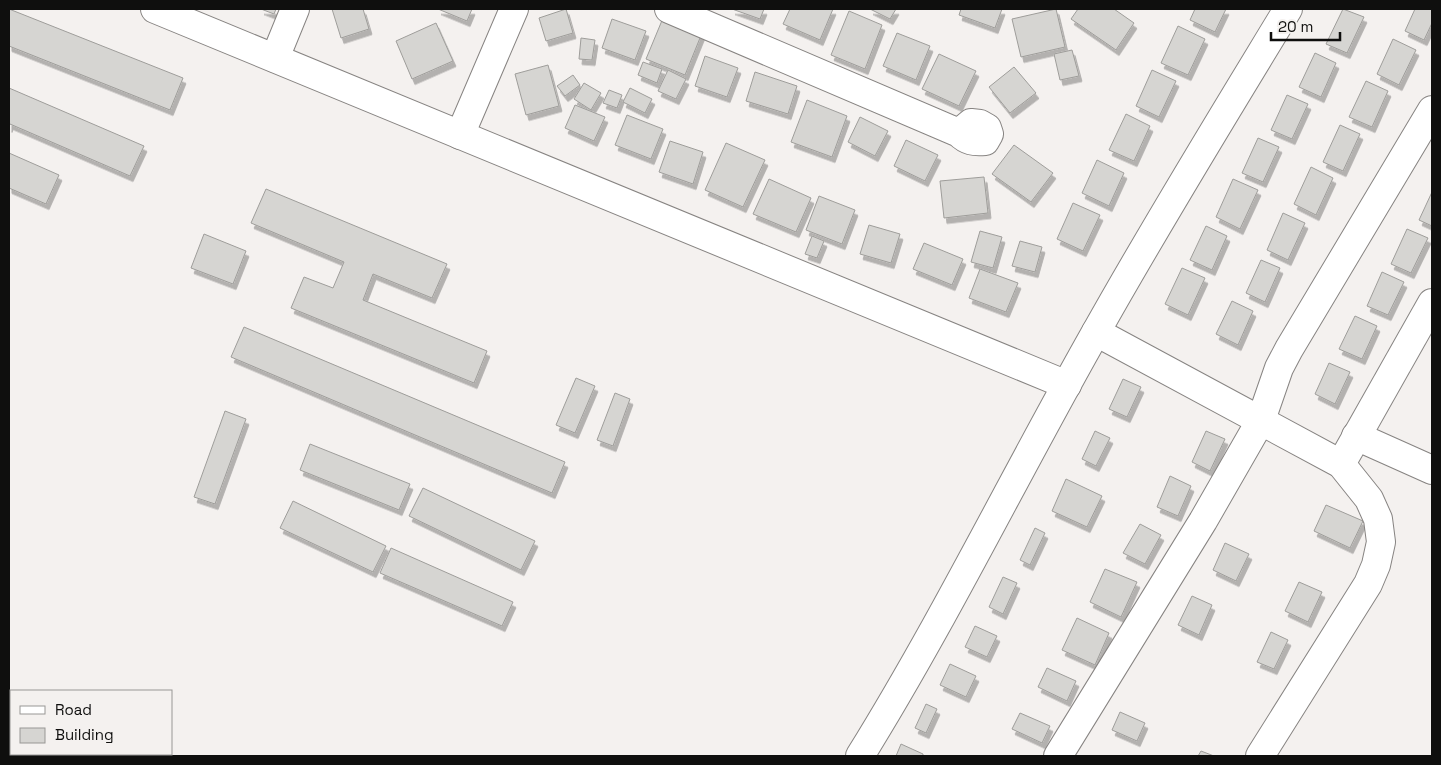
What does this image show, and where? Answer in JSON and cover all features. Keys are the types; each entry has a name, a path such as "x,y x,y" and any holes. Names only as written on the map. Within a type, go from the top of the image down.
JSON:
{"street":[{"path":"155,9 1067,385"},
{"path":"275,58 295,9"},
{"path":"460,135 514,9"},
{"path":"670,9 959,133"},
{"path":"860,756 971,562 1096,332 1184,180 1288,9"},
{"path":"1058,756 1203,520 1261,420 1279,368 1289,349 1432,110"},
{"path":"1341,464 1432,303"},
{"path":"1096,332 1341,464 1369,499 1378,519 1381,542 1376,565 1368,584 1260,756"},
{"path":"1356,436 1432,470"}],"building":[{"path":"9,9 183,78 170,110 9,46"},
{"path":"261,9 276,9 274,14"},
{"path":"332,9 363,9 369,29 341,38"},
{"path":"438,9 472,9 467,21"},
{"path":"566,9 573,33 546,41 539,18"},
{"path":"732,9 764,9 760,19"},
{"path":"790,9 833,9 820,40 783,24"},
{"path":"870,9 896,9 890,19"},
{"path":"961,9 1002,9 995,28 959,15"},
{"path":"1056,9 1065,47 1021,57 1012,19"},
{"path":"1078,9 1114,9 1134,23 1116,50 1071,19"},
{"path":"1195,9 1226,9 1215,32 1190,20"},
{"path":"1343,9 1364,17 1347,53 1326,44"},
{"path":"1415,9 1432,9 1432,23 1424,40 1405,31"},
{"path":"849,11 882,25 865,69 831,55"},
{"path":"663,18 702,33 685,75 646,59"},
{"path":"612,19 646,31 635,60 602,48"},
{"path":"436,23 453,61 412,79 396,41"},
{"path":"1178,26 1205,39 1188,75 1161,63"},
{"path":"897,33 930,46 916,80 883,66"},
{"path":"581,38 595,40 592,60 579,59"},
{"path":"1393,39 1416,50 1399,85 1377,74"},
{"path":"1072,50 1079,76 1060,80 1054,54"},
{"path":"1315,53 1336,63 1321,97 1299,87"},
{"path":"939,54 976,71 959,106 922,89"},
{"path":"705,56 738,68 727,97 695,86"},
{"path":"643,62 662,69 657,83 638,75"},
{"path":"548,65 559,106 526,115 515,74"},
{"path":"1014,67 1036,93 1010,113 989,87"},
{"path":"668,70 686,79 676,99 658,91"},
{"path":"1152,70 1176,81 1159,117 1136,106"},
{"path":"755,72 797,86 788,114 746,101"},
{"path":"573,75 580,85 565,96 557,86"},
{"path":"1366,81 1388,91 1372,127 1349,117"},
{"path":"584,83 601,93 591,110 574,99"},
{"path":"9,88 144,146 130,176 10,124 9,127"},
{"path":"630,88 652,99 645,113 623,102"},
{"path":"609,90 622,95 617,108 603,103"},
{"path":"1287,95 1308,104 1292,139 1271,130"},
{"path":"807,100 847,116 832,157 791,142"},
{"path":"575,105 605,117 594,141 565,128"},
{"path":"1126,114 1150,126 1134,161 1109,150"},
{"path":"627,115 663,129 651,159 615,145"},
{"path":"860,117 888,131 875,156 848,142"},
{"path":"1340,125 1360,134 1343,171 1323,162"},
{"path":"1258,138 1279,147 1263,182 1242,173"},
{"path":"906,140 938,155 925,181 894,166"},
{"path":"670,141 703,152 693,184 659,172"},
{"path":"726,143 765,160 743,207 705,190"},
{"path":"1014,145 1053,173 1031,202 992,174"},
{"path":"9,153 59,175 46,204 9,188"},
{"path":"1097,160 1124,173 1109,206 1082,193"},
{"path":"1311,167 1333,178 1316,215 1294,204"},
{"path":"984,177 988,213 944,218 940,181"},
{"path":"769,179 811,198 796,232 753,214"},
{"path":"1233,179 1258,190 1240,229 1216,217"},
{"path":"266,189 447,264 432,298 373,274 363,300 487,351 474,383 291,308 304,277 333,288 344,262 251,223"},
{"path":"1432,192 1432,226 1419,220"},
{"path":"819,196 855,210 842,244 806,230"},
{"path":"1073,203 1100,215 1083,251 1057,239"},
{"path":"1283,213 1305,223 1288,260 1267,250"},
{"path":"869,225 900,234 891,263 860,254"},
{"path":"1206,226 1227,236 1212,270 1190,260"},
{"path":"1407,229 1428,238 1411,273 1391,264"},
{"path":"980,231 1002,237 993,268 971,262"},
{"path":"204,234 246,251 233,284 191,268"},
{"path":"812,236 824,241 817,258 805,254"},
{"path":"1020,241 1042,247 1035,272 1012,266"},
{"path":"924,243 963,259 952,285 913,269"},
{"path":"1261,260 1280,268 1265,302 1246,293"},
{"path":"1182,268 1205,278 1188,315 1165,304"},
{"path":"980,269 1018,283 1006,312 969,298"},
{"path":"1382,272 1404,282 1388,315 1367,306"},
{"path":"1232,301 1253,311 1238,345 1216,334"},
{"path":"1355,316 1377,326 1362,359 1339,349"},
{"path":"244,327 565,462 552,493 231,357"},
{"path":"1329,363 1350,372 1335,404 1315,394"},
{"path":"576,378 595,386 575,433 556,425"},
{"path":"1123,379 1141,387 1127,417 1109,409"},
{"path":"615,393 630,399 613,446 597,440"},
{"path":"225,411 246,419 215,504 194,497"},
{"path":"1095,431 1110,438 1096,466 1082,459"},
{"path":"1206,431 1225,439 1210,471 1192,462"},
{"path":"310,444 410,484 399,510 300,470"},
{"path":"1170,476 1191,486 1178,516 1157,507"},
{"path":"1066,479 1102,496 1087,527 1052,511"},
{"path":"423,488 535,541 521,570 409,516"},
{"path":"293,501 386,546 373,572 280,528"},
{"path":"1326,505 1363,521 1350,548 1314,531"},
{"path":"1140,524 1161,535 1145,564 1123,553"},
{"path":"1035,528 1045,533 1030,565 1020,560"},
{"path":"1225,543 1249,554 1236,581 1213,570"},
{"path":"391,548 513,602 502,626 380,573"},
{"path":"1105,569 1137,582 1121,617 1090,602"},
{"path":"1003,577 1017,583 1003,614 989,607"},
{"path":"1299,582 1322,592 1308,622 1285,611"},
{"path":"1192,596 1212,605 1199,635 1178,625"},
{"path":"1077,618 1109,633 1095,665 1062,650"},
{"path":"975,626 997,636 987,657 965,647"},
{"path":"1271,632 1288,640 1274,669 1257,662"},
{"path":"950,664 976,676 966,697 940,685"},
{"path":"1047,668 1076,681 1067,701 1038,687"},
{"path":"926,704 937,709 926,733 915,728"},
{"path":"1120,712 1145,723 1137,741 1112,730"},
{"path":"1020,713 1050,726 1042,743 1012,729"},
{"path":"901,744 923,754 923,756 896,756"},
{"path":"1201,751 1214,756 1198,756"}]}
